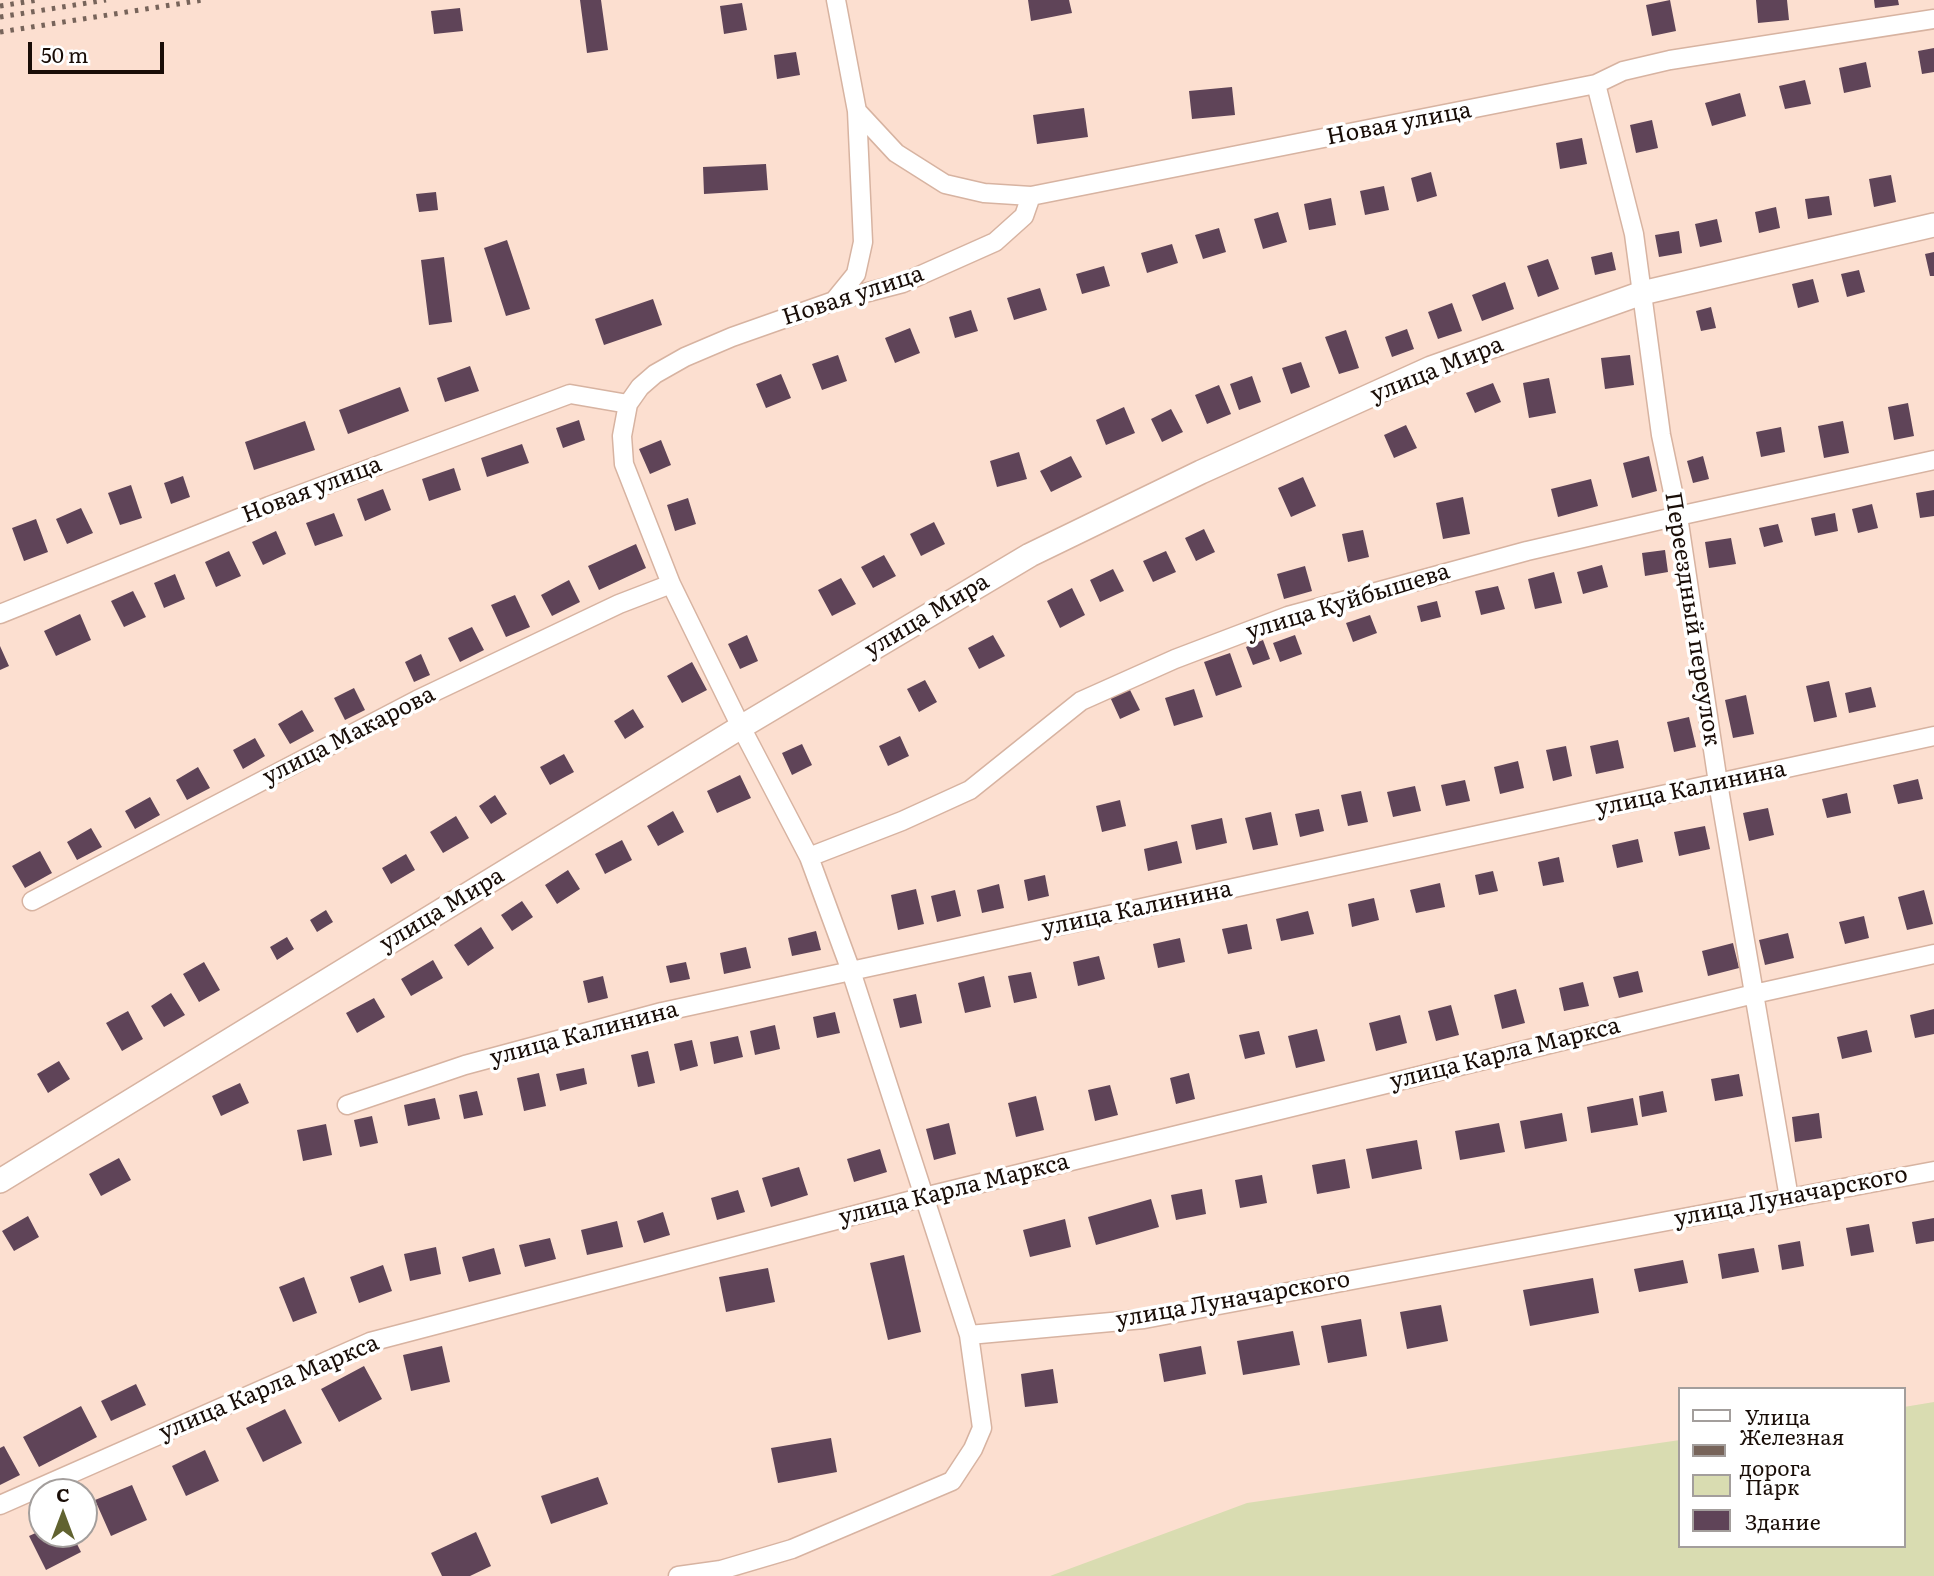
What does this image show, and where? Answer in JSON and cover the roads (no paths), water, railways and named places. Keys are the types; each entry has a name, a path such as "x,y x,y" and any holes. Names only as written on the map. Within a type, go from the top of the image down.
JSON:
{"street":[{"path":"834,301 856,274 863,242 858,111 836,0"},
{"name":"Новая улица","path":"0,614 269,506 570,394 628,404 640,387 655,374 685,357 732,337 834,301 903,283 995,242 1024,216 1031,196 1596,84 1623,71 1670,61 1934,19"},
{"name":"Переездный переулок","path":"1596,84 1634,234 1661,435 1678,516 1718,783 1789,1198"},
{"path":"858,111 896,153 945,184 984,193 1031,196"},
{"name":"улица Мира","path":"0,1181 741,727 1030,555 1177,484 1431,368 1642,293 1934,225"},
{"path":"628,404 622,436 624,464 671,583 741,727 809,857 851,971 969,1335 982,1428 973,1449 952,1481 792,1549 721,1570 678,1576"},
{"name":"улица Куйбышева","path":"809,857 914,816 970,790 1081,701 1175,659 1288,616 1527,551 1934,460"},
{"name":"улица Макарова","path":"32,901 417,700 618,604 671,583"},
{"name":"улица Калинина","path":"347,1105 465,1065 649,1016 1934,736"},
{"name":"улица Карла Маркса","path":"0,1505 370,1342 924,1197 1754,994 1934,954"},
{"name":"улица Луначарского","path":"969,1335 1144,1319 1934,1171"}],"railway":[{"path":"0,6 38,0"},
{"path":"0,17 106,0"},
{"path":"0,32 203,0"}]}
